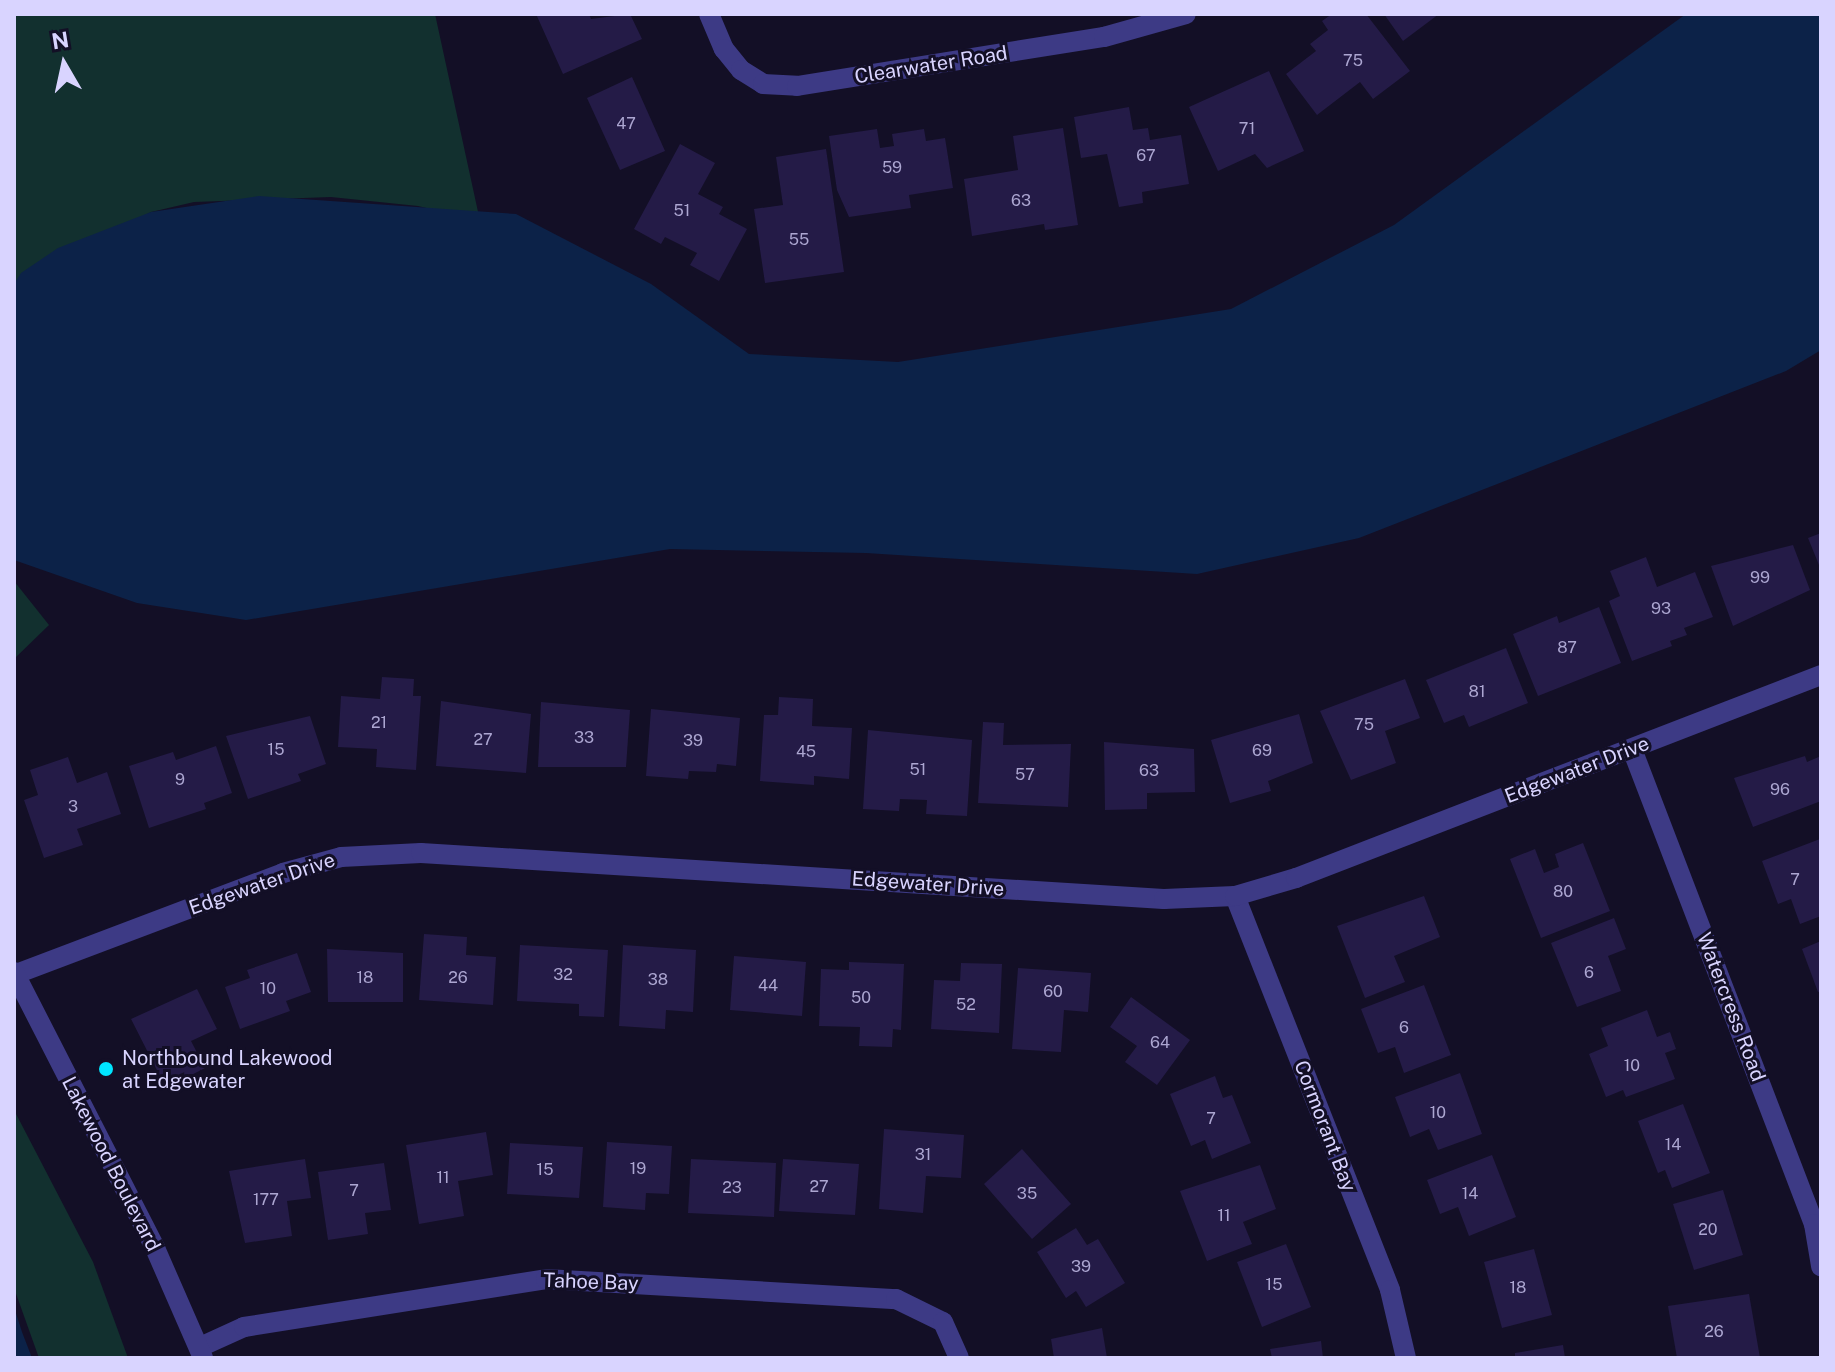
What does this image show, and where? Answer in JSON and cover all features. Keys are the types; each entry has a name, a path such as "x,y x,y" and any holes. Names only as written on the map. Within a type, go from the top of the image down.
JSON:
{"street":[{"name":"Clearwater Road","path":"709,14 724,49 741,70 763,84 797,86 1104,37 1186,14"},
{"name":"Edgewater Drive","path":"15,973 283,873 341,857 421,853 1164,899 1235,896 1296,878 1821,675"},
{"name":"Watercress Road","path":"1632,749 1814,1224 1821,1266"},
{"name":"Cormorant Bay","path":"1235,896 1390,1290 1406,1358"},
{"name":"Lakewood Boulevard","path":"15,973 202,1352"},
{"name":"Tahoe Bay","path":"202,1352 244,1327 546,1279 896,1299 943,1322 959,1358"}],"green space":[{"path":"14,14 435,14 480,221 418,206 331,197 194,202 151,212 14,284"},
{"path":"14,581 49,625 14,659"},
{"path":"14,1110 93,1262 128,1358 39,1358 14,1288"}],"water":[{"path":"1686,14 1821,14 1821,350 1786,371 1359,538 1197,574 866,553 670,549 246,620 137,603 14,560 14,284 21,273 58,248 151,212 259,196 516,214 651,284 749,354 898,362 1231,309 1394,225"},
{"path":"14,1307 22,1332 32,1358 14,1358"}],"building":[{"path":"536,14 589,14 591,19 630,14 642,39 563,74"},
{"path":"1332,14 1366,14 1410,71 1373,99 1360,82 1317,115 1286,74 1316,51 1310,44 1328,30 1322,21"},
{"path":"1384,14 1439,14 1403,41"},
{"path":"1269,71 1304,151 1267,168 1255,154 1218,171 1189,107"},
{"path":"632,77 665,151 620,170 587,98"},
{"path":"1129,107 1133,130 1148,128 1150,140 1181,135 1189,184 1142,192 1143,203 1119,207 1107,154 1081,158 1074,117"},
{"path":"1063,128 1078,225 1045,230 1044,224 972,236 964,179 1018,170 1013,136"},
{"path":"877,129 880,148 894,146 892,134 924,129 926,141 945,138 953,188 909,195 911,208 849,217 837,190 829,136"},
{"path":"680,144 715,163 698,194 723,207 719,214 747,229 719,281 690,265 697,253 665,237 661,244 634,229"},
{"path":"826,149 844,272 765,283 754,209 783,205 776,157"},
{"path":"1821,533 1821,570 1808,538"},
{"path":"1793,545 1810,590 1733,626 1711,566"},
{"path":"1646,557 1657,587 1695,572 1713,617 1684,628 1687,635 1670,641 1672,646 1632,661 1609,601 1620,596 1610,571"},
{"path":"1599,607 1621,663 1538,696 1513,634 1557,616 1559,623"},
{"path":"1506,648 1528,703 1469,727 1464,715 1444,723 1426,680"},
{"path":"382,677 414,679 413,696 421,696 416,770 376,767 377,749 338,747 341,696 380,699"},
{"path":"1405,679 1420,718 1385,731 1396,763 1351,780 1320,711"},
{"path":"779,697 813,699 812,726 852,728 849,779 814,776 814,785 760,781 764,715 778,715"},
{"path":"441,701 531,714 526,773 436,766"},
{"path":"541,702 630,710 626,767 538,767"},
{"path":"651,709 740,718 736,766 717,764 716,772 689,771 688,779 646,776"},
{"path":"1299,714 1313,763 1268,781 1271,791 1230,803 1211,740"},
{"path":"310,716 326,764 298,774 301,781 248,799 226,736"},
{"path":"983,722 1004,723 1003,745 1071,744 1068,807 978,803"},
{"path":"868,730 972,740 967,816 926,814 927,800 900,799 899,811 863,809"},
{"path":"1104,742 1194,749 1195,792 1147,793 1147,809 1105,810"},
{"path":"216,746 232,793 204,803 206,809 149,828 129,766 173,752 176,760"},
{"path":"1805,756 1807,762 1821,756 1821,801 1753,827 1734,778"},
{"path":"68,757 77,783 107,772 121,814 77,829 83,845 44,858 24,800 38,795 30,770"},
{"path":"1820,839 1821,916 1800,924 1791,899 1778,904 1762,861"},
{"path":"1583,843 1610,911 1541,938 1510,859 1535,849 1544,873 1559,867 1555,854"},
{"path":"1424,896 1440,937 1394,956 1405,982 1365,998 1337,926"},
{"path":"1614,918 1626,949 1608,956 1621,991 1577,1007 1551,943"},
{"path":"424,934 467,937 466,955 496,957 493,1005 419,1000"},
{"path":"1821,941 1821,991 1818,992 1802,949"},
{"path":"520,945 608,950 604,1017 579,1016 579,1004 517,1001"},
{"path":"623,945 696,950 693,1012 666,1010 665,1029 619,1026"},
{"path":"327,949 403,953 403,1002 328,1002"},
{"path":"297,953 311,992 286,1001 290,1011 240,1029 225,987 250,978 247,970"},
{"path":"734,956 806,962 802,1016 730,1010"},
{"path":"849,962 904,964 901,1030 893,1029 892,1047 859,1046 860,1027 819,1026 821,969 849,970"},
{"path":"961,963 1002,964 999,1033 931,1029 934,980 960,981"},
{"path":"1018,968 1091,973 1088,1012 1064,1010 1061,1052 1012,1049"},
{"path":"1424,985 1451,1055 1404,1073 1395,1047 1378,1053 1361,1009"},
{"path":"197,989 217,1029 191,1041 205,1068 166,1088 131,1019"},
{"path":"1131,997 1190,1040 1157,1085 1125,1062 1137,1046 1110,1027"},
{"path":"1647,1010 1657,1037 1670,1032 1676,1049 1665,1053 1675,1079 1626,1097 1623,1090 1606,1097 1589,1054 1608,1046 1601,1028"},
{"path":"1460,1073 1482,1134 1438,1150 1429,1129 1410,1137 1395,1097"},
{"path":"1215,1076 1223,1098 1232,1095 1251,1143 1212,1159 1205,1140 1191,1146 1170,1094"},
{"path":"1683,1104 1710,1173 1672,1188 1665,1170 1658,1173 1638,1121"},
{"path":"884,1129 964,1135 961,1178 926,1176 923,1213 879,1209"},
{"path":"486,1132 493,1175 458,1181 464,1216 419,1224 406,1145"},
{"path":"607,1142 672,1146 669,1194 646,1193 645,1210 603,1207"},
{"path":"510,1143 583,1147 579,1198 507,1194"},
{"path":"1022,1149 1071,1204 1032,1239 984,1184"},
{"path":"1492,1155 1516,1217 1469,1236 1458,1207 1440,1214 1427,1180"},
{"path":"305,1159 311,1198 287,1201 292,1236 245,1243 229,1171"},
{"path":"691,1159 776,1163 774,1217 688,1213"},
{"path":"783,1159 859,1164 855,1215 779,1211"},
{"path":"384,1163 391,1210 365,1213 368,1234 328,1240 318,1172"},
{"path":"1260,1165 1276,1209 1243,1222 1252,1244 1207,1261 1180,1191"},
{"path":"1723,1190 1743,1255 1694,1270 1673,1204"},
{"path":"1076,1228 1087,1245 1098,1239 1125,1283 1086,1307 1076,1291 1066,1298 1037,1252"},
{"path":"1286,1244 1311,1307 1262,1327 1237,1262"},
{"path":"1534,1249 1552,1315 1502,1328 1484,1262"},
{"path":"1749,1294 1760,1358 1677,1358 1668,1306"},
{"path":"1102,1328 1107,1358 1054,1358 1051,1339"},
{"path":"1321,1341 1323,1358 1272,1358 1270,1349"},
{"path":"1563,1345 1565,1358 1515,1358 1515,1353"}],"place":[{"name":"Northbound Lakewood at Edgewater","path":"106,1069"}]}
